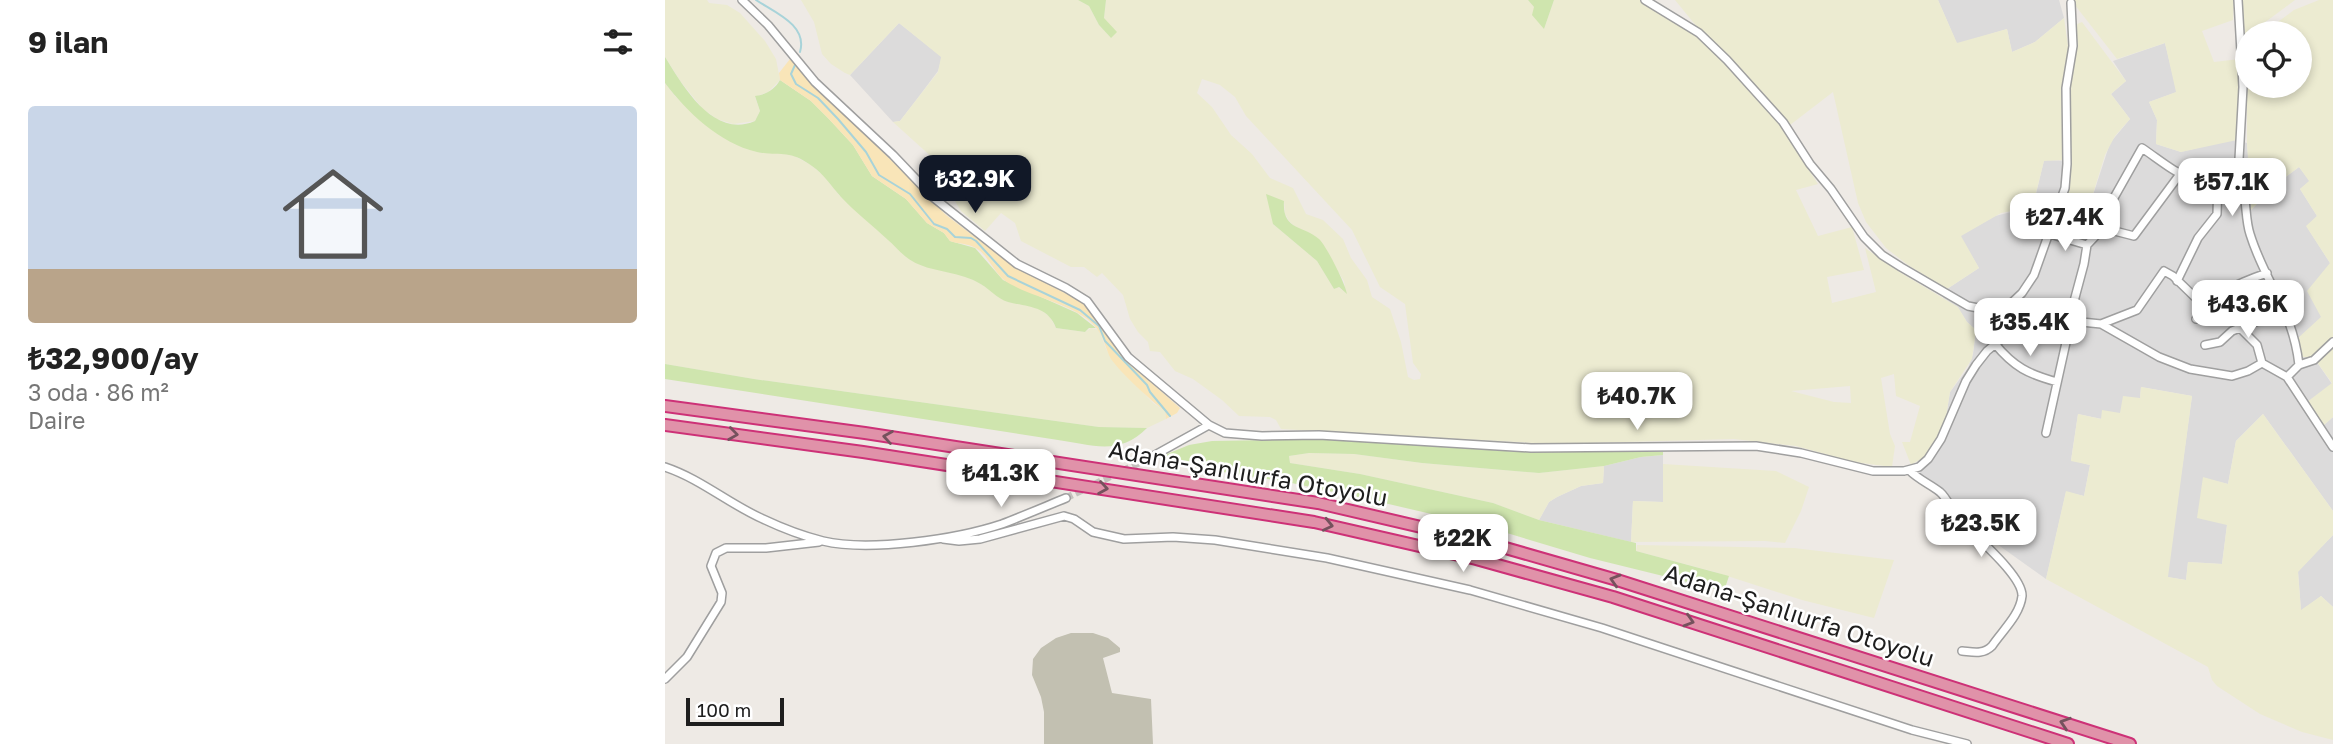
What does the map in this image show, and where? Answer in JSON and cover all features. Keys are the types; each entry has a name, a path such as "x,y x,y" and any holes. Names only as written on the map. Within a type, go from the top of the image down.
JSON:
{"highway":[{"name":"Adana-Şanlıurfa Otoyolu","path":"665,406 1097,468 1331,506 1481,541 1617,580 2130,744"},
{"name":"Adana-Şanlıurfa Otoyolu","path":"665,425 890,456 1314,522 1476,559 1613,597 2068,744"}],"street":[{"path":"742,0 768,25 815,82 893,155 934,198 1017,264 1087,301 1128,357 1209,425 1225,433 1338,436 1531,448 1756,446 1801,453 1873,471 1909,470 1919,467 1928,459 1941,439 1966,381 1987,351 2021,323 2024,316"},
{"path":"1646,0 1699,33 1765,100 1788,128 1815,172 1831,189 1864,237 1882,254 1968,306 2005,309 2024,316 2101,324 2169,362 2190,369 2232,376 2248,372 2262,363"},
{"path":"2238,0 2243,87 2238,177 2244,190 2248,230 2285,310 2294,336 2299,365"},
{"path":"2005,309 2030,281 2062,199 2066,177 2065,102 2073,46 2071,3"},
{"path":"2046,433 2087,245 2102,228 2111,203 2142,148 2179,174 2195,181 2218,181 2238,177"},
{"path":"2102,228 2134,236 2179,174"},
{"path":"2177,281 2198,238 2217,215 2218,181"},
{"path":"2050,234 2087,245"},
{"path":"2101,324 2137,310 2164,271 2204,306"},
{"path":"2196,319 2204,306 2226,289 2267,273"},
{"path":"2205,345 2220,342 2231,331 2285,310"},
{"path":"2241,328 2257,345 2262,363 2287,377 2333,447"},
{"path":"2287,377 2299,365 2314,360 2333,342"},
{"path":"1995,344 2007,358 2030,374 2057,382"},
{"path":"1153,456 1209,425"},
{"path":"665,467 699,481 762,519 823,541"},
{"path":"1909,470 1921,481 1941,492 1959,519 1993,551 2021,587 2021,600 2017,611 1992,646 1980,653 1962,651"},
{"path":"665,679 687,657 721,602 722,593 711,566 716,553 726,548 766,548 823,541 870,544 943,539 1000,524 1066,498"},
{"path":"943,539 980,539 1065,516 1075,519 1093,532 1123,539 1199,538 1381,569 1470,590 1602,628 1912,730 1962,743"}],"shaded area":[{"path":"1938,0 2059,0 2064,18 2035,42 2012,52 2007,29 1957,44"},
{"path":"899,23 942,57 938,71 917,99 900,121 893,122 850,75"},
{"path":"2165,43 2177,92 2149,102 2157,120 2156,144 2181,152 2226,141 2247,143 2252,209 2275,185 2299,167 2310,181 2300,189 2317,216 2307,227 2330,263 2314,358 2332,384 2324,425 2333,417 2333,511 2263,414 2236,441 2228,484 2203,478 2227,525 2222,564 2188,562 2186,580 2167,577 2192,396 2141,387 2140,398 2120,413 2102,419 2078,414 2071,460 2090,465 2084,496 2066,492 2046,579 1983,534 1945,501 1911,465 1918,462 1946,417 1950,392 1968,368 1973,354 1976,330 1957,307 1943,298 1947,289 1979,268 1960,236 1995,216 2028,208 2035,198 2044,160 2070,161 2069,182 2061,212 2092,198 2110,143 2130,119 2111,94 2126,81 2113,61"},
{"path":"1663,455 1663,502 1633,501 1631,542 1539,520 1549,502 1557,497 1581,486 1603,483 1604,466"},
{"path":"2333,535 2333,607 2321,596 2301,611 2298,571"},
{"path":"1071,633 1093,633 1108,638 1120,648 1120,652 1103,658 1112,693 1151,699 1153,744 1044,744 1044,712 1032,675 1033,659 1041,648 1056,638"}],"green space":[{"path":"665,0 707,0 709,3 727,5 740,13 765,41 776,59 780,80 768,92 755,97 760,111 755,121 733,124 717,119 703,109 681,82 665,57"},
{"path":"801,0 1078,0 1089,6 1099,25 1111,38 1104,18 1106,0 1528,0 1544,29 1554,0 1640,0 1690,29 1772,113 1818,184 1796,190 1818,236 1852,227 1864,270 1827,277 1832,303 1876,292 1865,248 1958,307 1967,322 1976,330 1972,359 1950,392 1946,417 1937,438 1924,457 1911,465 1902,442 1910,442 1920,406 1896,396 1894,374 1881,378 1890,434 1895,446 1892,467 1854,462 1796,446 1734,439 1553,444 1281,429 1276,420 1270,417 1239,416 1193,379 1175,371 1160,352 1150,351 1148,342 1130,319 1123,295 1102,273 1097,277 1084,267 1071,267 1021,241 1015,223 1001,213 985,231 961,211 955,201 946,170 893,122 900,121 938,72 941,57 899,23 850,75 831,64 822,54 814,22","holes":["1202,79 1220,85 1235,97 1246,116 1352,230 1380,287 1405,304 1413,363 1421,374 1420,379 1408,377 1401,342 1390,309 1372,297 1367,280 1351,258 1343,239 1323,220 1306,214 1293,188 1270,178 1252,154 1231,135 1212,107 1197,93","1284,201 1285,214 1289,221 1299,230 1308,233 1330,259 1344,281 1346,293 1338,287 1334,289 1317,261 1273,224","1850,386 1851,403 1834,402 1791,391"]},
{"path":"1078,0 1106,0 1104,18 1117,32 1111,38 1099,25 1089,6"},
{"path":"1528,0 1554,0 1544,29 1532,15 1534,7"},
{"path":"1675,0 1938,0 1957,43 2007,29 2012,52 2035,42 2064,18 2069,52 2063,103 2063,160 2044,161 2034,201 2028,208 2001,213 1961,236 1979,268 1947,289 1886,248 1866,222 1858,203 1833,92 1790,125 1738,67 1702,33"},
{"path":"2071,0 2234,0 2233,20 2202,31 2214,62 2235,60 2235,98 2239,98 2237,140 2181,152 2156,144 2157,120 2149,102 2176,92 2165,43 2117,59"},
{"path":"2242,0 2295,0 2267,21 2244,21"},
{"path":"2319,0 2333,0 2333,417 2324,425 2307,402 2332,383 2314,358 2302,357 2298,338 2321,317 2307,291 2330,263 2306,226 2317,216 2300,189 2309,181 2299,167 2275,185 2251,210 2247,98 2312,98 2312,21 2279,21 2294,10"},
{"path":"2082,22 2126,81 2111,94 2130,119 2115,136 2105,155 2092,197 2103,203 2095,222 2061,212 2070,173 2069,84 2075,52 2075,25"},
{"path":"665,57 701,107 726,123 740,125 755,121 760,111 755,96 770,91 780,80 811,101 853,145 872,176 906,199 927,223 944,233 950,241 975,248 1003,280 1077,313 1096,328 1089,328 1085,332 1056,328 1043,311 1008,302 969,278 919,265 909,259 846,203 812,166 791,155 743,148 705,125 683,105 665,83"},
{"path":"665,83 707,126 730,141 762,153 789,153 811,165 839,195 912,261 964,276 1008,302 1040,309 1050,317 1056,328 1085,332 1091,328 1099,330 1115,363 1153,403 1165,411 1166,419 1147,428 1099,427 665,364"},
{"path":"1266,194 1284,201 1284,211 1290,223 1319,239 1340,274 1347,294 1339,287 1334,289 1317,261 1273,224"},
{"path":"665,364 1099,427 1147,428 1126,442 1094,446 665,379"},
{"path":"2141,387 2192,396 2168,577 2186,580 2188,562 2222,564 2227,525 2197,518 2203,477 2228,484 2236,441 2263,414 2333,511 2333,535 2298,572 2301,610 2321,596 2333,607 2333,740 2302,732 2260,714 2217,686 2208,667 2046,579 2066,491 2084,496 2090,465 2071,461 2078,414 2101,419 2102,410 2120,413 2123,396 2140,398"},
{"path":"1329,439 1521,452 1663,452 1663,455 1604,466 1539,473 1354,454 1309,453 1289,456 1290,463 1360,474 1493,503 1539,520 1636,543 1636,551 1729,576 1724,591 1590,558 1487,527 1380,502 1287,482 1166,463 1167,454 1189,445 1212,441"},
{"path":"1309,453 1354,454 1539,473 1604,466 1603,483 1581,486 1557,497 1549,502 1539,520 1493,503 1360,474 1290,463 1289,456"},
{"path":"1663,464 1776,471 1809,487 1801,511 1785,543 1631,542 1633,501 1663,502"},
{"path":"1637,545 1794,548 1894,560 1874,618 1802,600 1715,572 1636,551"}],"sand":[{"path":"790,59 946,215 1013,266 1084,303 1122,357 1180,408 1177,413 1166,419 1165,411 1136,386 1111,359 1100,333 1090,321 1004,280 980,251 969,245 950,241 944,233 927,223 906,199 872,176 853,145 828,118 811,101 780,80 779,73"}],"waterway":[{"path":"756,0 788,20 794,27 799,34 800,52"},
{"path":"795,65 791,74 796,84 818,98 838,119 866,152 879,175 910,194 934,224 947,229 955,237 976,241 1008,276 1080,310 1099,326 1105,341 1147,385 1170,416"}],"tunnel":[{"path":"1066,498 1153,456"}]}
